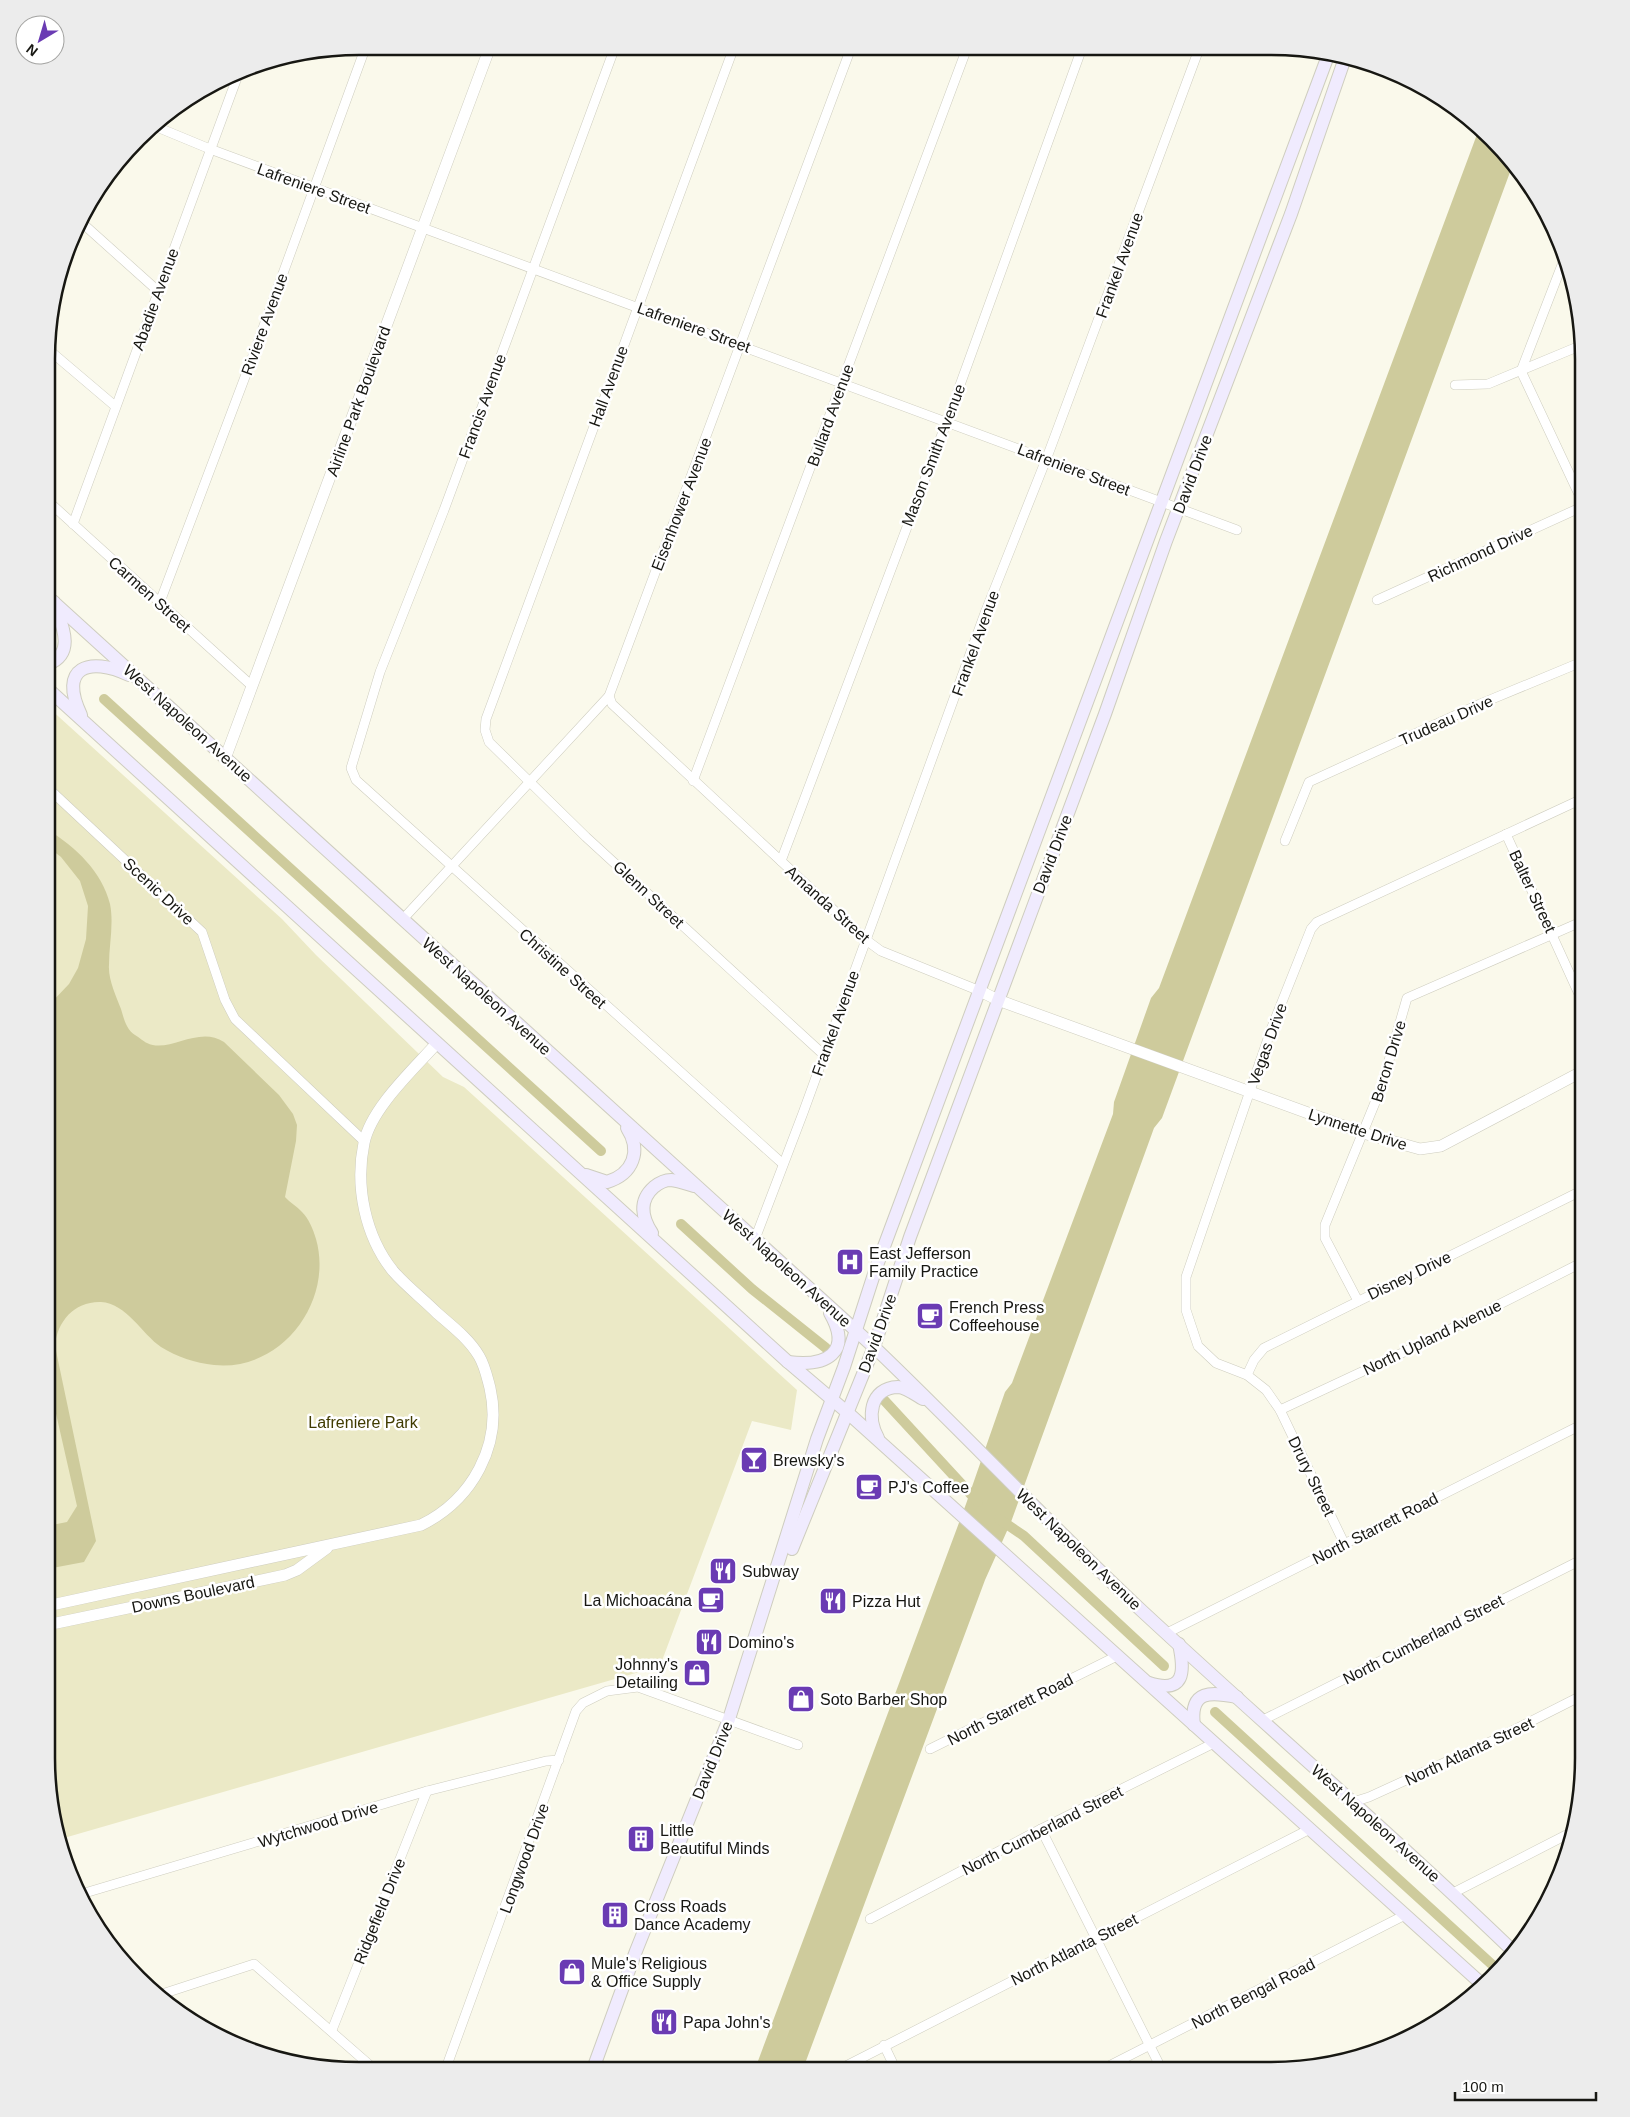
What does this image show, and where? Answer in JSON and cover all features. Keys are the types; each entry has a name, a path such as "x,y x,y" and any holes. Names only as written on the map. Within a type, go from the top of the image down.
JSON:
{"main road":[{"name":"David Drive","path":"596,2062 636,1951 729,1719 817,1439 857,1332 876,1268 1326,60"},
{"name":"David Drive","path":"753,1647 874,1347 910,1237 1091,751 1179,508 1291,214 1343,64"},
{"name":"West Napoleon Avenue","path":"55,603 226,756 874,1347 936,1405 1034,1507 1167,1633 1453,1893 1509,1947"},
{"path":"55,610 66,642 64,653 55,661"},
{"path":"83,720 73,700 72,687 75,677 83,669 109,666 140,680"},
{"path":"55,695 831,1401 848,1413 1478,1981"},
{"path":"1072,744 1091,751"},
{"path":"577,1171 607,1182 624,1175 630,1168 635,1156 634,1142 622,1119"},
{"path":"657,1242 645,1222 642,1210 644,1199 650,1190 660,1182 669,1180 699,1188"},
{"path":"788,1362 807,1365 822,1362 831,1355 838,1340 838,1326 825,1304"},
{"path":"882,1444 874,1431 871,1416 872,1404 886,1390 900,1387 936,1405"},
{"path":"1147,1683 1163,1687 1175,1684 1180,1680 1183,1671 1179,1644"},
{"path":"1194,1725 1194,1711 1198,1700 1204,1695 1213,1692 1237,1697"}],"street":[{"name":"Riviere Avenue","path":"160,602 251,361 363,55"},
{"name":"Airline Park Boulevard","path":"226,756 487,55"},
{"name":"Francis Avenue","path":"351,766 380,672 444,510 612,55"},
{"name":"Hall Avenue","path":"486,725 637,306 731,55"},
{"name":"Eisenhower Avenue","path":"403,919 609,696 848,55"},
{"name":"Bullard Avenue","path":"693,781 964,55"},
{"name":"Mason Smith Avenue","path":"781,861 947,421 1079,55"},
{"name":"Frankel Avenue","path":"755,1239 985,613 1046,458 1197,55"},
{"name":"Abadie Avenue","path":"73,524 235,81"},
{"name":"Lafreniere Street","path":"161,129 314,188 740,344 1237,530"},
{"path":"86,226 158,290"},
{"path":"1561,267 1521,371 1575,486"},
{"path":"1455,385 1488,384 1574,348"},
{"path":"55,355 115,406"},
{"name":"Carmen Street","path":"55,508 252,686"},
{"name":"Richmond Drive","path":"1377,600 1575,509"},
{"name":"Trudeau Drive","path":"1285,841 1309,782 1480,704 1575,665"},
{"name":"Amanda Street","path":"609,696 612,704 693,781 866,940 881,951 998,1000 1182,1067"},
{"name":"Glenn Street","path":"486,725 490,742 586,837 824,1055"},
{"name":"Christine Street","path":"351,766 356,780 451,868 783,1164"},
{"name":"Scenic Drive","path":"55,795 202,932 225,1000 235,1019 364,1141"},
{"name":"Vegas Drive","path":"1280,1410 1266,1390 1248,1375 1216,1363 1198,1346 1188,1321 1184,1297 1186,1277 1272,1026 1311,929 1317,922 1575,802"},
{"name":"Balter Street","path":"1506,834 1575,985"},
{"name":"Beron Drive","path":"1358,1300 1325,1238 1325,1225 1381,1088 1407,998 1575,925"},
{"name":"Downs Boulevard","path":"55,1604 420,1525 453,1505 467,1488 480,1468 492,1433 494,1414 486,1374 479,1356 467,1340 394,1272 376,1244 367,1220 360,1178 364,1141 384,1102 437,1043"},
{"name":"Lynnette Drive","path":"1182,1067 1364,1133 1420,1149 1441,1146 1575,1075"},
{"name":"Disney Drive","path":"1248,1375 1254,1360 1264,1348 1575,1194"},
{"name":"North Upland Avenue","path":"1280,1410 1417,1346 1575,1266"},
{"name":"Drury Street","path":"1280,1410 1344,1543"},
{"name":"North Starrett Road","path":"1167,1633 1575,1428"},
{"name":"Downs Boulevard","path":"55,1623 285,1575 297,1570 331,1545"},
{"name":"North Cumberland Street","path":"1263,1720 1575,1563"},
{"name":"North Starrett Road","path":"930,1749 1117,1656"},
{"name":"Longwood Drive","path":"448,2062 576,1711 583,1703 607,1691 638,1687 729,1719"},
{"name":"North Atlanta Street","path":"1353,1802 1369,1797 1494,1740 1575,1699"},
{"path":"729,1719 798,1746"},
{"name":"North Cumberland Street","path":"870,1918 1214,1743"},
{"name":"Wytchwood Drive","path":"86,1893 427,1791 546,1761 559,1760"},
{"name":"Ridgefield Drive","path":"332,2030 427,1791"},
{"name":"North Atlanta Street","path":"853,2062 1310,1829"},
{"path":"1041,1830 1158,2062"},
{"path":"1453,1893 1565,1835"},
{"name":"North Bengal Road","path":"1117,2062 1405,1915"},
{"path":"166,1993 254,1964 332,2030 366,2062"},
{"path":"884,2046 892,2062"}],"green space":[{"name":"Lafreniere Park","path":"55,713 282,919 316,955 443,1077 464,1087 797,1390 791,1430 752,1421 660,1666 65,1838 58,1798 55,1758"}],"shaded area":[{"path":"1477,135 1510,172 1162,1118 1154,1128 1011,1522 985,1580 806,2062 758,2062 966,1504 1005,1392 1012,1383 1113,1114 1114,1102 1151,998 1159,988"},
{"path":"55,835 78,852 101,881 106,892 112,919 109,957 110,976 129,1030 146,1042 156,1045 204,1037 224,1042 279,1095 293,1114 297,1125 296,1141 285,1197 307,1218 316,1239 320,1263 317,1286 309,1308 297,1328 280,1345 261,1357 238,1364 214,1365 186,1359 161,1347 126,1313 110,1304 101,1302 83,1305 69,1314 59,1328 55,1346 55,999 69,984 78,968 86,939 88,906 80,881 55,852"},
{"path":"55,1346 96,1541 84,1562 55,1567 55,1524 67,1522 77,1506 55,1409"}],"waterway":[{"path":"104,699 601,1151"},
{"path":"681,1224 752,1289 826,1348"},
{"path":"884,1400 978,1502"},
{"path":"999,1519 1024,1536 1164,1666"},
{"path":"1215,1712 1493,1965"}],"place":[{"name":"East Jefferson Family Practice","path":"850,1262"},
{"name":"French Press Coffeehouse","path":"930,1316"},
{"name":"Brewsky's","path":"754,1460"},
{"name":"PJ's Coffee","path":"869,1487"},
{"name":"Subway","path":"723,1571"},
{"name":"La Michoacána","path":"711,1600"},
{"name":"Pizza Hut","path":"833,1601"},
{"name":"Domino's","path":"709,1642"},
{"name":"Johnny's Detailing","path":"697,1673"},
{"name":"Soto Barber Shop","path":"801,1699"},
{"name":"Little Beautiful Minds","path":"641,1839"},
{"name":"Cross Roads Dance Academy","path":"615,1915"},
{"name":"Mule's Religious & Office Supply","path":"572,1972"},
{"name":"Papa John's","path":"664,2022"}]}
